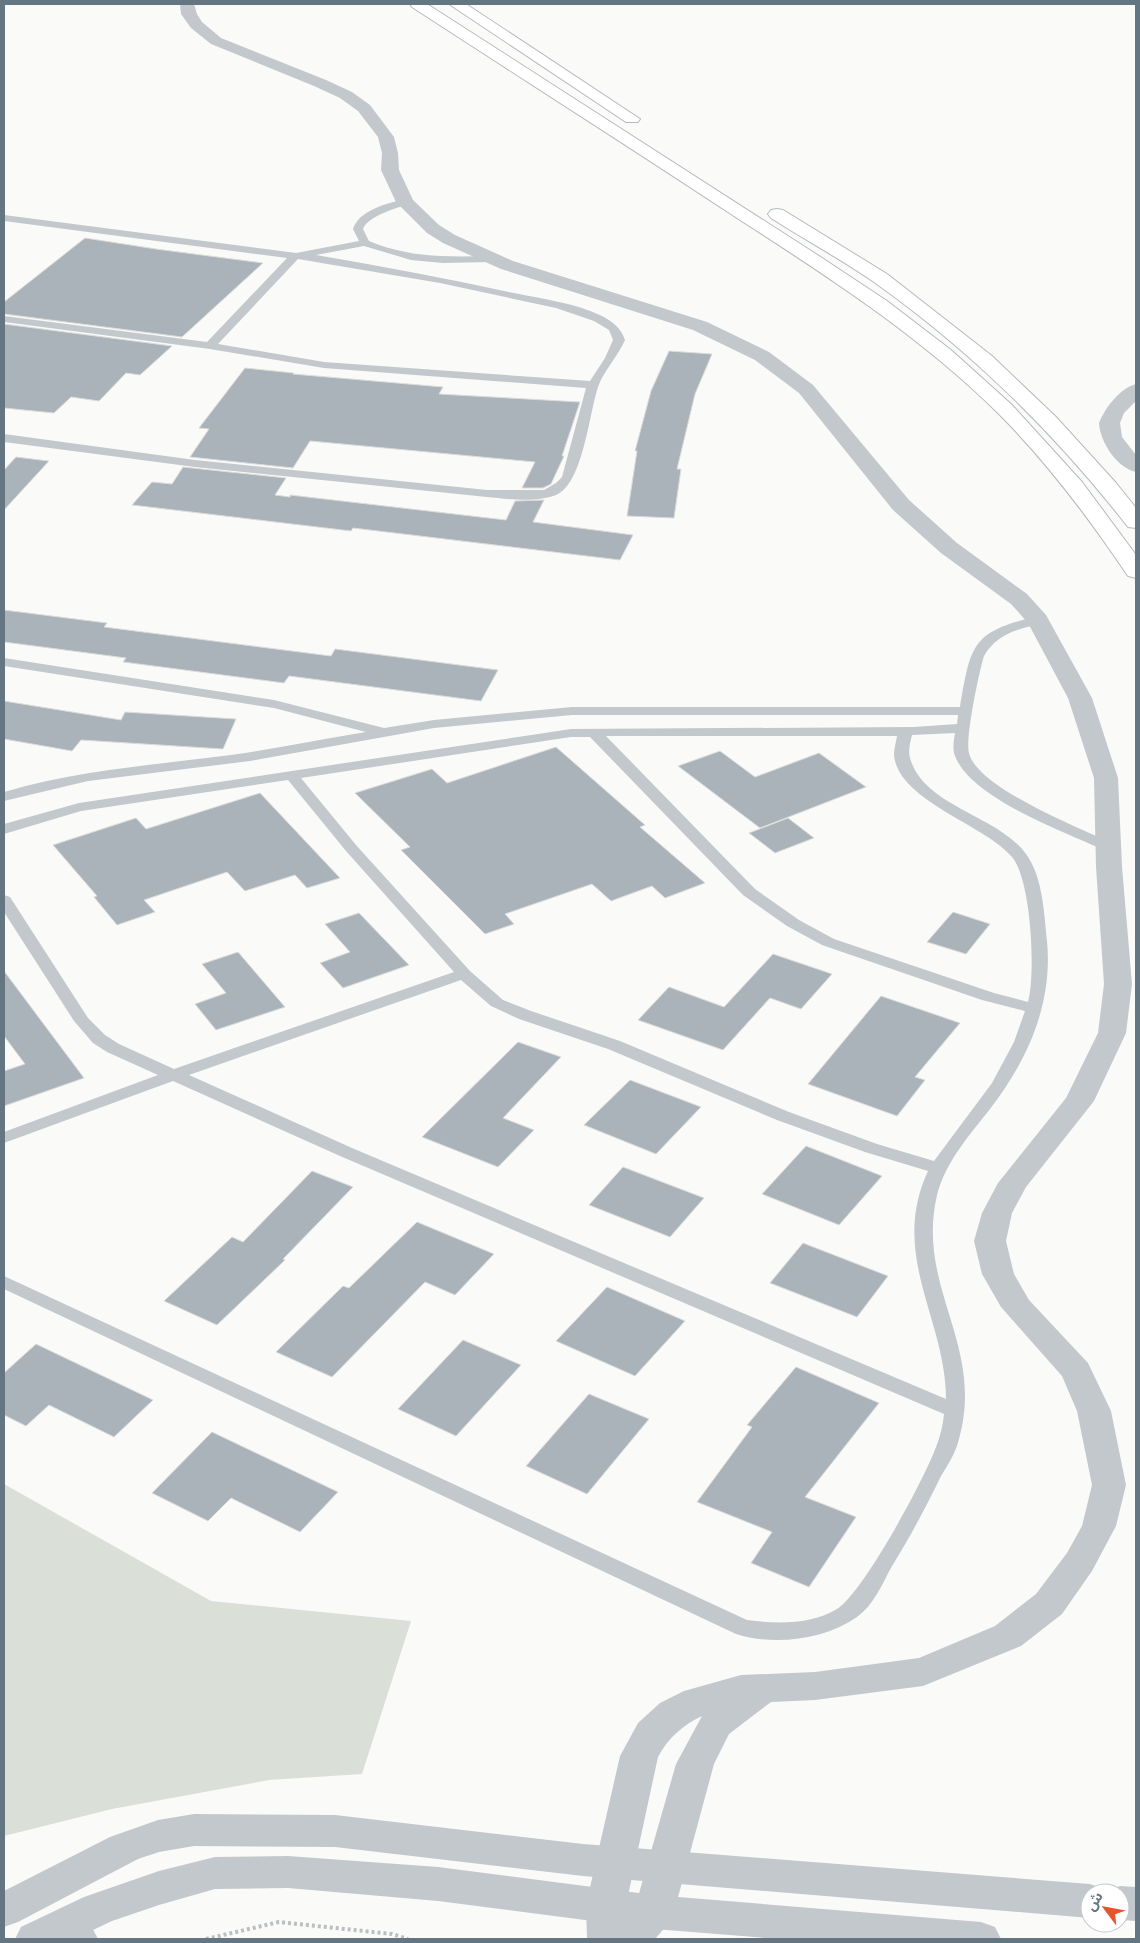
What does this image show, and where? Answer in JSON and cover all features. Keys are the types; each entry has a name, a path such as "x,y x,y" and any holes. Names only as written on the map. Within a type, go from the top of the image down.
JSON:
{"highway":[{"path":"417,4 847,282 938,350 1004,408 1055,463 1103,522 1136,571"},
{"path":"456,4 647,129"},
{"path":"763,205 880,278 969,346 1027,398 1073,444 1136,522"}],"street":[{"path":"187,4 189,14 196,25 216,41 320,83 346,96 364,108 386,137 390,153 390,170 405,202 433,228 491,259 700,326 762,356 806,389 901,505 949,548 1019,599 1038,620 1080,698 1106,778 1118,984 1112,1033 1079,1100 1013,1183 996,1212 990,1241 998,1274 1017,1307 1047,1337 1076,1371 1094,1411 1109,1485 1099,1526 1080,1562 1049,1604 1008,1636 923,1672 761,1690 741,1689 697,1702 673,1713 651,1734 639,1756 616,1862 606,1922"},
{"path":"1136,390 1111,418 1110,430 1118,447 1136,466"},
{"path":"643,1926 666,1866 694,1764 704,1743 716,1724 761,1690"},
{"path":"4,1910 124,1848 158,1836 194,1830 335,1831 616,1862 1080,1900"},
{"path":"35,1939 81,1929 98,1909 159,1888 215,1873 288,1872 438,1884 606,1922 643,1926 981,1939"}],"lane":[{"path":"365,244 358,229 360,223 384,208 405,202"},
{"path":"4,218 295,256 462,285 569,309 594,317 616,331 619,340 611,358 592,385 568,478 563,486 546,494 485,492 314,476 73,449 4,438"},
{"path":"210,346 295,256 365,244 390,253 412,257 491,259"},
{"path":"4,319 210,346 334,366 592,385"},
{"path":"1038,620 1002,629 980,646 972,667 967,711 960,748 964,761 981,780 1008,798 1109,847"},
{"path":"4,662 274,704 384,732"},
{"path":"4,797 33,787 90,776 234,758 434,724 572,711 967,711"},
{"path":"4,829 79,807 526,739 594,732 905,731 963,728"},
{"path":"4,1282 744,1628 765,1631 813,1627 837,1619 855,1606 881,1568 923,1495 946,1446 954,1410 956,1387 952,1352 932,1292 926,1259 923,1222 937,1168 992,1094 1014,1059 1040,984 1040,960 1027,869 1022,856 993,834 932,798 903,761 900,750 905,731"},
{"path":"594,732 749,892 793,923 828,942 988,996 1033,1008"},
{"path":"292,776 351,848 464,974 497,1003 525,1015 614,1046 783,1116 871,1148 937,1168"},
{"path":"4,900 82,1021 99,1039 113,1048 171,1076 954,1410"},
{"path":"4,1138 171,1076 464,974"}],"path":[{"path":"206,1939 279,1922 392,1934 408,1939"}],"shaded area":[{"path":"4,1484 211,1601 411,1621 362,1774 269,1780 112,1809 4,1836"}],"building":[{"path":"85,238 263,263 182,337 4,314 4,302"},
{"path":"4,324 172,346 140,375 126,373 99,401 71,397 54,413 4,408"},
{"path":"669,351 712,354 695,394 677,469 681,469 674,518 627,516 637,451 635,451 651,391"},
{"path":"245,368 443,387 439,394 580,402 562,456 564,456 551,484 543,488 522,488 535,462 310,441 293,468 190,457 209,429 199,428"},
{"path":"16,457 49,461 4,510 4,470"},
{"path":"183,467 286,478 275,495 290,497 290,495 506,520 515,501 544,500 533,522 633,535 620,560 353,528 351,531 132,505 152,482 172,484"},
{"path":"4,610 107,623 104,627 331,656 335,649 498,670 481,701 289,676 284,683 123,662 126,658 4,642"},
{"path":"4,701 121,720 125,712 236,719 223,749 81,740 72,751 4,739"},
{"path":"556,747 645,825 640,827 705,883 665,898 652,886 611,901 592,884 505,914 514,924 485,934 401,850 410,847 355,793 432,769 447,783"},
{"path":"720,751 755,777 819,753 866,787 760,828 678,766"},
{"path":"260,793 340,878 307,888 295,875 245,891 227,872 144,900 155,912 117,925 94,897 97,896 53,845 136,818 146,829"},
{"path":"788,818 814,838 775,853 749,833"},
{"path":"953,912 990,924 966,954 927,942"},
{"path":"359,913 409,965 343,988 320,963 350,952 325,924"},
{"path":"238,952 285,1007 216,1030 195,1004 226,993 202,964"},
{"path":"773,954 832,974 801,1009 770,998 723,1050 638,1020 669,987 724,1007"},
{"path":"4,971 84,1078 4,1106 4,1071 25,1064 4,1036"},
{"path":"881,996 960,1023 915,1077 925,1080 897,1116 808,1084"},
{"path":"518,1042 561,1057 503,1118 534,1130 498,1167 422,1137"},
{"path":"630,1080 701,1107 656,1154 584,1125"},
{"path":"806,1146 882,1176 839,1225 762,1194"},
{"path":"623,1167 704,1198 670,1237 589,1205"},
{"path":"312,1171 353,1187 283,1259 285,1260 217,1325 164,1301 232,1237 243,1242"},
{"path":"417,1222 494,1254 455,1295 425,1282 332,1377 276,1352 343,1286 349,1288"},
{"path":"803,1243 888,1276 857,1317 770,1283"},
{"path":"607,1287 685,1321 635,1376 556,1341"},
{"path":"463,1340 521,1365 456,1436 398,1409"},
{"path":"36,1344 153,1400 114,1437 49,1405 26,1426 4,1415 4,1373"},
{"path":"796,1367 879,1403 805,1497 856,1517 809,1587 751,1563 772,1532 697,1502 752,1427 747,1425"},
{"path":"589,1394 649,1419 587,1494 526,1466"},
{"path":"212,1432 338,1492 300,1532 231,1498 208,1521 152,1493"}]}
